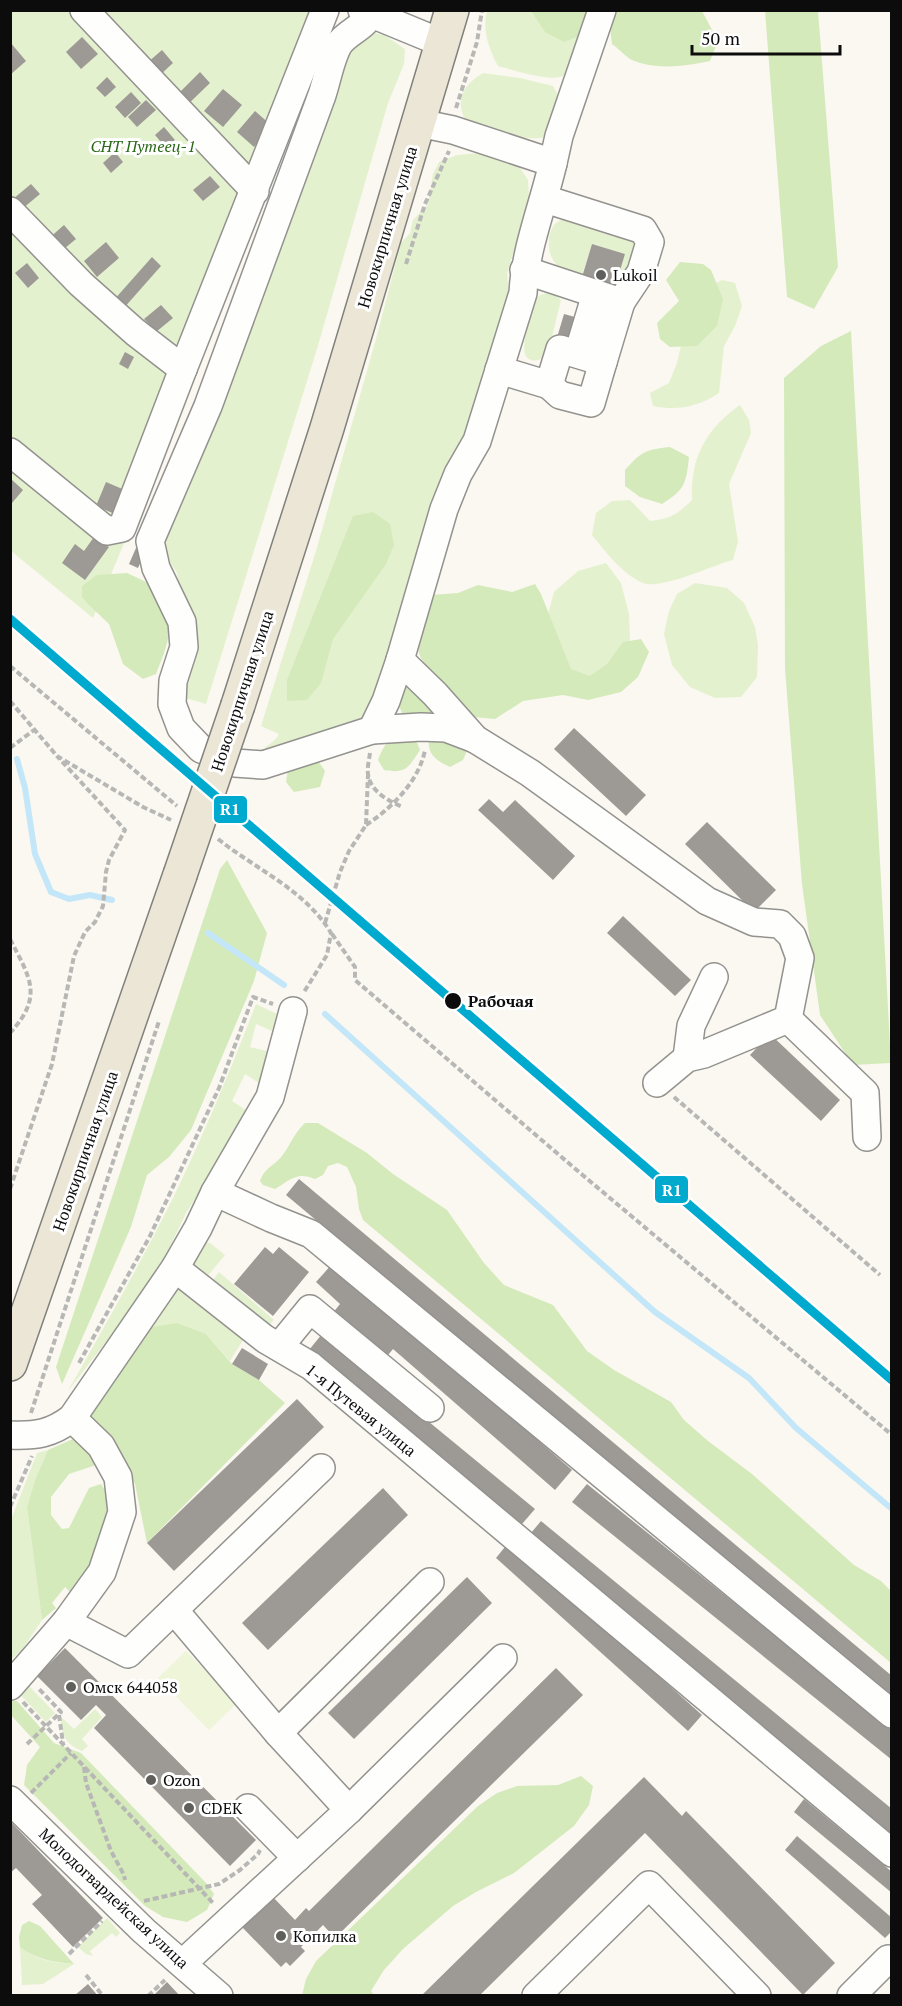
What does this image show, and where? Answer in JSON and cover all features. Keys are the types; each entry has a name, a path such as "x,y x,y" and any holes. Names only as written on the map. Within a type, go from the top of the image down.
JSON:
{"main road":[{"name":"Новокирпичная улица","path":"10,1364 237,705 323,439 452,10"}],"street":[{"path":"84,10 255,191"},
{"path":"122,528 325,10"},
{"path":"372,730 386,701 400,660 444,509 458,474 477,441 523,293 524,270 545,200 559,136 602,10"},
{"path":"442,43 368,12 362,26 347,35 338,46 208,406 150,541 156,568 182,622 184,647 173,681 172,704 180,728 201,749 235,763 263,765 372,730 446,728 475,739 530,773 707,901 754,922 780,924 792,936 800,958 788,1019"},
{"path":"419,123 453,130 553,163"},
{"path":"499,370 549,385 560,395 591,403 621,302 641,272 650,242 643,230 545,200"},
{"path":"10,211 81,285 135,333 183,369"},
{"path":"524,270 621,302"},
{"path":"578,354 596,294"},
{"path":"549,385 560,349 603,362"},
{"path":"10,452 106,531 122,528 150,541"},
{"path":"400,660 435,694 475,739"},
{"path":"687,1058 691,1026 714,977"},
{"path":"25,1435 59,1428 72,1418 175,1268 215,1192 270,1097 293,1011"},
{"path":"657,1083 687,1058 705,1054 788,1019"},
{"path":"788,1019 865,1093 867,1137"},
{"path":"215,1192 310,1233 891,1714"},
{"name":"1-я Путевая улица","path":"175,1268 265,1339 311,1366 891,1853"},
{"path":"279,1347 310,1309 430,1407"},
{"path":"14,1691 102,1572 122,1512 118,1477 101,1446 72,1418"},
{"path":"66,1622 128,1654 321,1468"},
{"path":"278,1733 430,1582"},
{"path":"174,1610 278,1733 349,1810"},
{"path":"183,1963 349,1810 503,1658"},
{"name":"Молодогвардейская улица","path":"19,1798 144,1931 219,1995"},
{"path":"253,1813 297,1858"},
{"path":"536,1995 649,1885 757,1995"},
{"path":"851,1995 890,1960"}],"path":[{"path":"10,701 125,830 109,860 103,906 95,922 85,932 74,956 52,1064 10,1189"},
{"path":"325,923 340,872 349,851 366,825 394,803 416,773 425,753 429,727"},
{"path":"10,748 34,729"},
{"path":"366,825 372,730"},
{"path":"57,756 143,807 175,822"},
{"path":"368,775 377,791 403,807"},
{"path":"207,837 228,847"},
{"path":"332,933 356,967 356,980 891,1435"},
{"path":"10,939 32,983 32,998 22,1021 10,1033"},
{"path":"77,1368 150,1236 219,1088 253,997 293,1011"},
{"path":"10,1507 25,1435 160,1018"},
{"path":"657,1083 880,1275"},
{"path":"14,1691 229,1920"},
{"path":"54,1704 61,1712 59,1714 63,1744"},
{"path":"27,1744 59,1714"},
{"path":"19,1798 71,1753"},
{"path":"69,1954 94,1931 126,1892 124,1875 111,1851 86,1782 84,1766"},
{"path":"117,1904 159,1899 219,1884 240,1870 258,1854 263,1844 253,1813"},
{"path":"86,1975 103,1995"}],"green space":[{"name":"СНТ Путеец-1","path":"10,11 338,11 232,282 93,618 11,551"},
{"path":"487,11 598,11 585,47 575,66 563,76 549,78 498,66 487,40 485,26"},
{"path":"531,11 597,11 584,34 564,42 545,32"},
{"path":"612,11 702,11 718,41 710,61 670,66 640,63 630,59 612,44 609,19"},
{"path":"765,11 818,11 838,267 814,309 787,297"},
{"path":"370,32 384,35 405,49 404,64 388,103 317,349 206,704 175,695 180,602 177,573 166,556 160,538 341,51"},
{"path":"483,73 520,78 553,86 559,97 550,129 542,138 512,136 466,121 461,106 463,93 476,77"},
{"path":"481,153 519,166 528,180 529,199 507,274 509,293 466,440 426,541 365,724 295,740 285,746 262,752 279,734 261,726 316,551 401,243 410,233 413,220 428,204 433,174 439,162 457,155"},
{"path":"574,217 637,240 632,273 620,270 625,254 592,244 582,275 559,267 550,252 550,233 556,223"},
{"path":"680,262 703,264 711,270 723,299 717,326 697,346 670,347 660,339 657,323 679,301 666,280"},
{"path":"722,280 735,283 742,306 735,326 724,346 719,393 703,402 687,407 653,406 650,393 669,383 681,346 710,286"},
{"path":"548,293 561,300 548,353 539,360 531,360 526,356 524,350 526,332 537,298"},
{"path":"851,331 891,1063 853,1065 820,1015 802,884 785,669 784,378 821,346"},
{"path":"740,405 749,420 751,433 729,484 738,542 733,560 662,583 643,583 635,579 615,562 592,535 596,513 612,501 630,500 650,521 663,519 682,509 692,500 694,471 702,446 718,424"},
{"path":"670,447 689,457 685,480 676,494 662,504 640,497 625,486 625,470 644,452"},
{"path":"373,512 390,524 394,545 386,564 333,639 321,683 307,700 287,701 287,680 353,516"},
{"path":"606,563 621,583 629,614 630,643 605,680 566,673 547,618 554,592 578,571"},
{"path":"127,573 156,589 164,598 170,619 167,642 156,674 143,679 123,664 109,624 82,597 82,586 97,575"},
{"path":"695,583 727,588 744,603 755,627 758,645 757,677 741,697 715,698 690,687 672,665 664,634 669,611 677,594"},
{"path":"535,584 571,669 590,676 607,664 623,642 641,639 649,652 638,677 621,692 588,700 563,695 523,701 495,719 473,717 435,676 419,653 418,631 430,595 458,593 478,585 512,592"},
{"path":"402,684 414,684 434,706 432,715 404,717 399,706"},
{"path":"431,733 469,746 463,760 450,767 435,758 429,745"},
{"path":"414,735 420,750 409,765 397,771 384,770 378,760 387,743 400,736"},
{"path":"316,758 325,771 320,787 294,792 286,782 288,770"},
{"path":"227,860 267,933 254,981 191,1130 169,1157 147,1175 131,1227 62,1384 56,1367 220,869"},
{"path":"256,1004 277,1014 272,1031 256,1024 250,1047 267,1051 262,1085 245,1074 232,1101 249,1112 185,1215 165,1257 129,1312 68,1391 134,1274 171,1202 216,1104"},
{"path":"305,1123 318,1123 367,1153 393,1174 447,1210 484,1263 504,1285 553,1305 587,1351 614,1370 671,1402 684,1420 708,1441 752,1474 854,1565 881,1581 891,1591 891,1663 363,1220 356,1187 347,1167 338,1163 328,1166 323,1175 315,1179 298,1176 275,1189 263,1185 260,1181 265,1172 282,1156"},
{"path":"201,1242 210,1243 225,1255 205,1279 190,1265"},
{"path":"219,1272 274,1320 268,1326 210,1284"},
{"path":"172,1287 190,1288 243,1340 230,1361 206,1334 146,1328"},
{"path":"177,1323 206,1334 232,1364 259,1380 285,1403 147,1543 135,1484 104,1436 89,1422 98,1395 146,1328"},
{"path":"73,1439 87,1442 96,1452 96,1465 69,1474 51,1497 51,1515 62,1529 69,1528 89,1488 101,1484 108,1495 107,1518 93,1561 70,1592 65,1587 52,1603 56,1608 42,1620 27,1507 35,1480 48,1450"},
{"path":"48,1450 35,1480 27,1507 42,1620 22,1650 11,1659 11,1520 37,1453"},
{"path":"186,1651 237,1703 209,1730 158,1678"},
{"path":"24,1681 55,1713 46,1722 17,1691"},
{"path":"11,1700 17,1701 54,1743 81,1753 207,1884 214,1894 207,1910 187,1922 163,1917 145,1906 24,1785 27,1765 40,1747 11,1715"},
{"path":"95,1709 102,1717 82,1739 88,1746 82,1751 68,1742 62,1729 61,1717 74,1729"},
{"path":"581,1776 593,1786 589,1805 574,1826 514,1873 453,1906 403,1949 384,1970 371,1991 374,1995 302,1995 306,1979 316,1961 478,1806 497,1793 517,1786 558,1785"},
{"path":"107,1918 120,1933 116,1937 112,1933 90,1951 93,1956 86,1954 78,1947"},
{"path":"29,1921 40,1926 74,1964 39,1958 20,1947 19,1937 22,1925"},
{"path":"20,1946 39,1958 74,1964 43,1984 22,1985"}],"building":[{"path":"82,37 98,54 81,69 66,52"},
{"path":"10,42 26,61 10,75"},
{"path":"162,50 173,63 159,76 147,63"},
{"path":"200,72 210,83 182,110 172,100"},
{"path":"107,77 116,87 105,97 96,88"},
{"path":"223,89 242,105 223,127 204,111"},
{"path":"131,92 141,103 125,118 115,107"},
{"path":"146,100 156,110 137,127 128,117"},
{"path":"255,111 272,126 254,147 237,132"},
{"path":"164,127 175,140 166,148 155,135"},
{"path":"115,152 123,162 111,173 103,163"},
{"path":"210,176 220,187 203,201 193,190"},
{"path":"31,184 40,194 22,209 13,199"},
{"path":"64,225 76,239 59,253 47,240"},
{"path":"106,242 119,258 97,277 84,261"},
{"path":"592,244 625,254 615,287 610,328 556,341 564,314 575,317 587,278 582,277"},
{"path":"152,257 161,266 123,309 113,301"},
{"path":"27,263 39,278 28,288 15,273"},
{"path":"161,305 173,318 156,332 144,319"},
{"path":"125,352 134,357 128,369 119,364"},
{"path":"10,478 23,490 12,503 10,501"},
{"path":"106,482 127,491 117,515 96,506"},
{"path":"94,537 109,547 85,580 62,563 75,544 84,551"},
{"path":"136,548 145,552 138,568 129,564"},
{"path":"574,728 646,795 626,816 554,749"},
{"path":"489,799 503,812 515,800 575,856 553,880 478,810"},
{"path":"707,822 776,890 754,912 685,844"},
{"path":"623,916 691,980 675,996 607,933"},
{"path":"770,1034 840,1100 821,1121 750,1055"},
{"path":"299,1179 892,1676 892,1703 286,1195"},
{"path":"265,1247 273,1254 279,1247 309,1272 273,1316 234,1284"},
{"path":"333,1263 572,1470 555,1490 393,1349 384,1360 332,1314 340,1304 316,1282"},
{"path":"322,1334 535,1509 522,1524 309,1350"},
{"path":"242,1348 268,1364 259,1380 232,1364"},
{"path":"297,1399 324,1427 174,1571 147,1543"},
{"path":"587,1484 892,1730 892,1760 572,1502"},
{"path":"383,1488 408,1515 268,1650 242,1623"},
{"path":"541,1521 892,1809 892,1839 526,1539"},
{"path":"509,1542 702,1715 688,1731 496,1558"},
{"path":"467,1577 492,1603 354,1739 328,1713"},
{"path":"65,1648 256,1840 230,1866 94,1728 106,1715 96,1705 81,1720 37,1676"},
{"path":"556,1668 583,1695 335,1938 323,1925 301,1947 305,1951 290,1966 286,1962 281,1967 240,1925 271,1895 295,1920 306,1908 309,1911"},
{"path":"644,1777 682,1816 686,1811 835,1963 803,1995 645,1833 479,1996 421,1996"},
{"path":"804,1799 892,1872 892,1893 794,1812"},
{"path":"10,1821 103,1918 73,1947 32,1904 42,1895 16,1868 10,1873"},
{"path":"797,1836 892,1918 892,1931 885,1938 785,1850"},
{"path":"167,1982 180,1996 153,1996"},
{"path":"88,1984 98,1996 74,1996"}],"waterway":[{"path":"17,759 25,788 35,854 51,892 69,899 90,895 112,900"},
{"path":"208,933 284,985"},
{"path":"325,1014 655,1312 749,1378 796,1428 892,1509"}],"transit line":[{"name":"R1","path":"10,619 892,1380"}],"place":[{"name":"Lukoil","path":"601,275"},
{"name":"Рабочая","path":"453,1001"},
{"name":"Омск 644058","path":"71,1687"},
{"name":"Ozon","path":"151,1780"},
{"name":"CDEK","path":"189,1808"},
{"name":"Копилка","path":"281,1936"}]}
